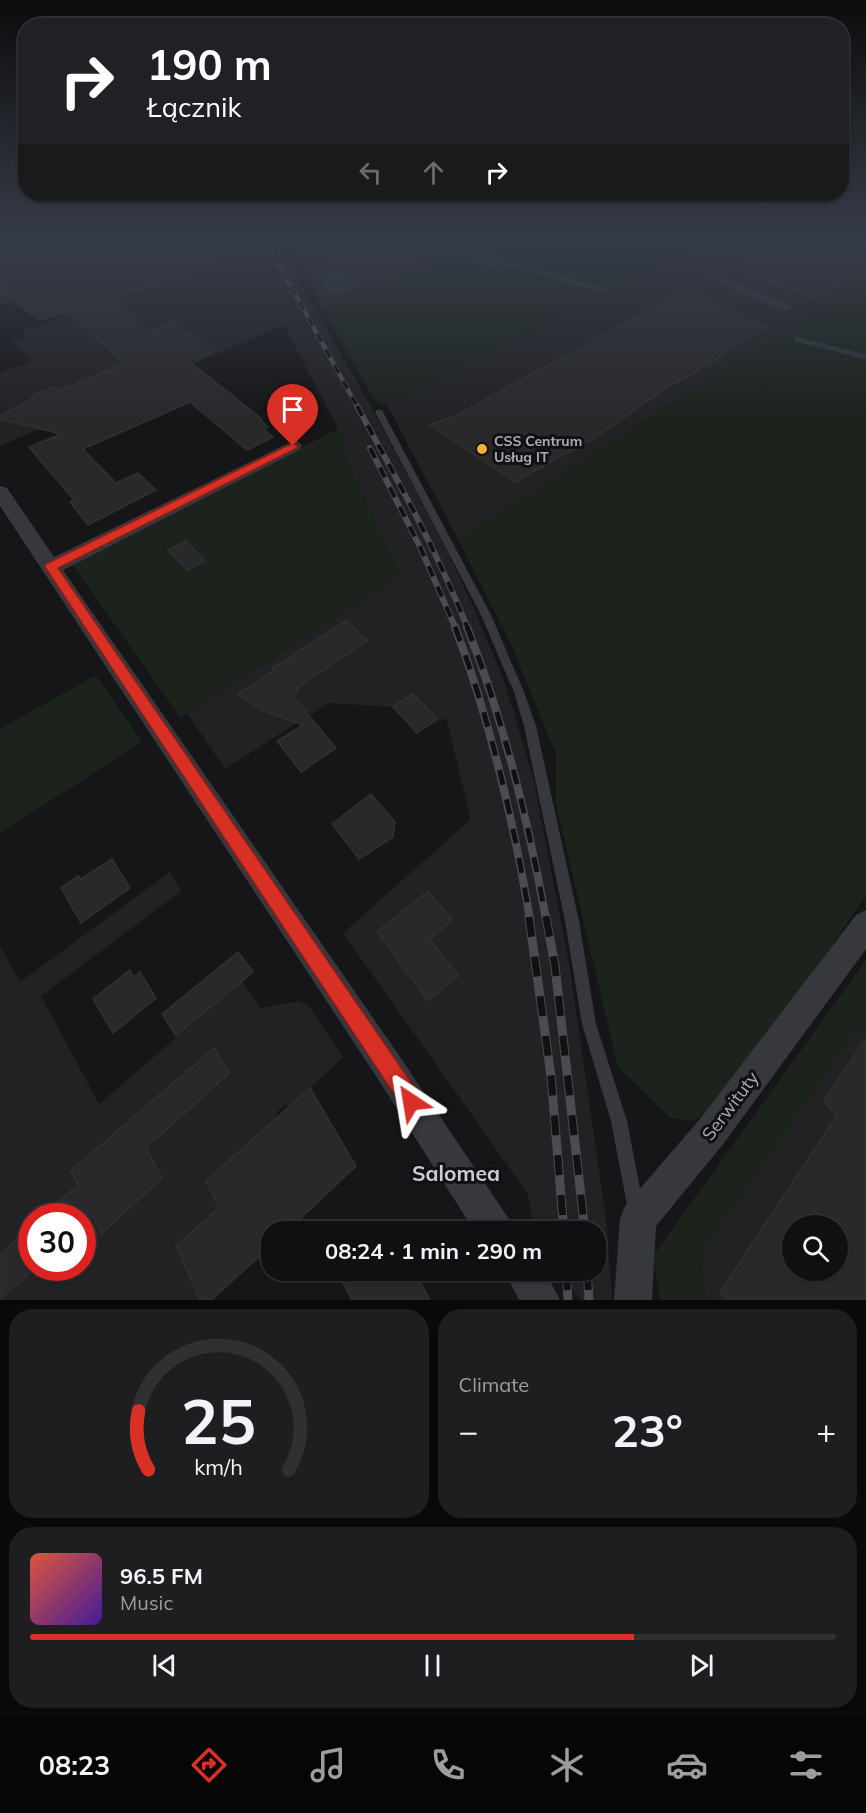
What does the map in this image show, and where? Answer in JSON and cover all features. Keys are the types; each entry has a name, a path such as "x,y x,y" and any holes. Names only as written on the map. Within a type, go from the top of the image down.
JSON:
{"street":[{"path":"51,567 293,446"},
{"path":"0,492 387,1065 489,1221"},
{"name":"Serwituty","path":"638,1219 712,1131 866,925"},
{"path":"633,1300 638,1219"},
{"path":"529,1281 541,1300"}],"lane":[{"path":"380,412 486,615 519,692 530,726 572,921 589,1024 619,1121 638,1219"}],"shaded area":[{"path":"0,300 19,300 0,306"},
{"path":"22,300 310,300 370,405 447,550 477,615 505,684 534,781 570,969 607,1227 612,1300 581,1300 565,1281 606,1281 606,1221 533,1221 527,1193 343,933 471,819 446,718 440,721 413,694 393,707 328,703 225,769 187,713 400,576 340,447 345,445 338,429 284,325 0,446 0,373 32,361 12,342 25,337 21,332 63,317 60,314 41,320"},
{"path":"318,300 350,300 323,311"},
{"path":"350,300 593,300 383,405 379,405 373,397 324,311"},
{"path":"593,300 836,300 458,539 386,403"},
{"path":"758,300 777,300 793,307 784,311"},
{"path":"836,300 866,300 866,896 731,1090 694,1121 671,1118 618,1067 556,804 556,754 512,646 458,539"},
{"path":"338,429 345,446 340,447 400,576 180,717 72,564"},
{"path":"93,677 98,678 142,742 0,833 0,729"},
{"path":"170,872 181,891 41,996 99,1104 242,981 261,1008 299,1001 309,1006 343,1057 289,1108 286,1104 276,1113 278,1117 206,1181 219,1208 200,1300 0,1300 0,946 20,982"},
{"path":"866,960 866,1300 660,1300"},
{"path":"866,960 866,1037 857,1030 705,1249 703,1275 707,1300 660,1300 653,1256"}],"building":[{"path":"12,300 110,300 149,331 172,322 212,352 189,361 262,419 260,420 268,427 264,430 273,437 247,450 190,402 83,449 116,483 138,473 156,490 88,525 70,502 74,500 29,447 61,434 0,419 0,416 35,397 33,395 54,387 58,391 125,364 67,311 40,320"},
{"path":"668,300 704,300 767,327 719,355 722,357 673,384 592,439 515,482 430,425 459,414"},
{"path":"186,541 205,561 187,570 168,550"},
{"path":"346,621 368,641 296,689 298,691 292,695 336,748 301,772 277,741 303,725 261,710 238,694 275,670 273,668"},
{"path":"413,694 438,719 417,733 393,707"},
{"path":"371,794 395,822 393,837 359,859 332,824"},
{"path":"112,859 130,888 81,923 61,888 78,876 81,879"},
{"path":"428,891 452,920 430,939 458,976 428,1001 377,932"},
{"path":"238,952 253,972 176,1036 162,1014"},
{"path":"130,970 134,977 140,972 156,998 113,1033 93,999"},
{"path":"866,1039 866,1300 727,1300 720,1292 837,1115 824,1101"},
{"path":"214,1048 229,1073 146,1148 162,1178 101,1234 96,1223 96,1203 57,1203 78,1185 71,1171"},
{"path":"310,1088 356,1166 298,1221 261,1221 261,1255 211,1300 200,1300 176,1246 219,1208 206,1181"},
{"path":"18,1238 18,1281 21,1281 0,1299 0,1254"},
{"path":"342,1281 419,1281 430,1300 352,1300"}],"waterway":[{"path":"796,339 866,357"}],"railway":[{"path":"298,300 358,408"},
{"path":"357,406 430,543 468,629"},
{"path":"370,448 421,549 456,629"},
{"path":"455,627 480,699 500,771 530,919"},
{"path":"467,627 514,771 546,919"},
{"path":"529,917 551,1076 563,1221"},
{"path":"546,917 555,966 584,1221"},
{"path":"567,1281 568,1300"},
{"path":"588,1281 589,1300"}],"place":[{"name":"CSS Centrum Usług IT","path":"482,449"}],"district":[{"name":"Salomea","path":"456,1173"}],"route":[{"path":"293,446 51,567 411,1102"}]}
